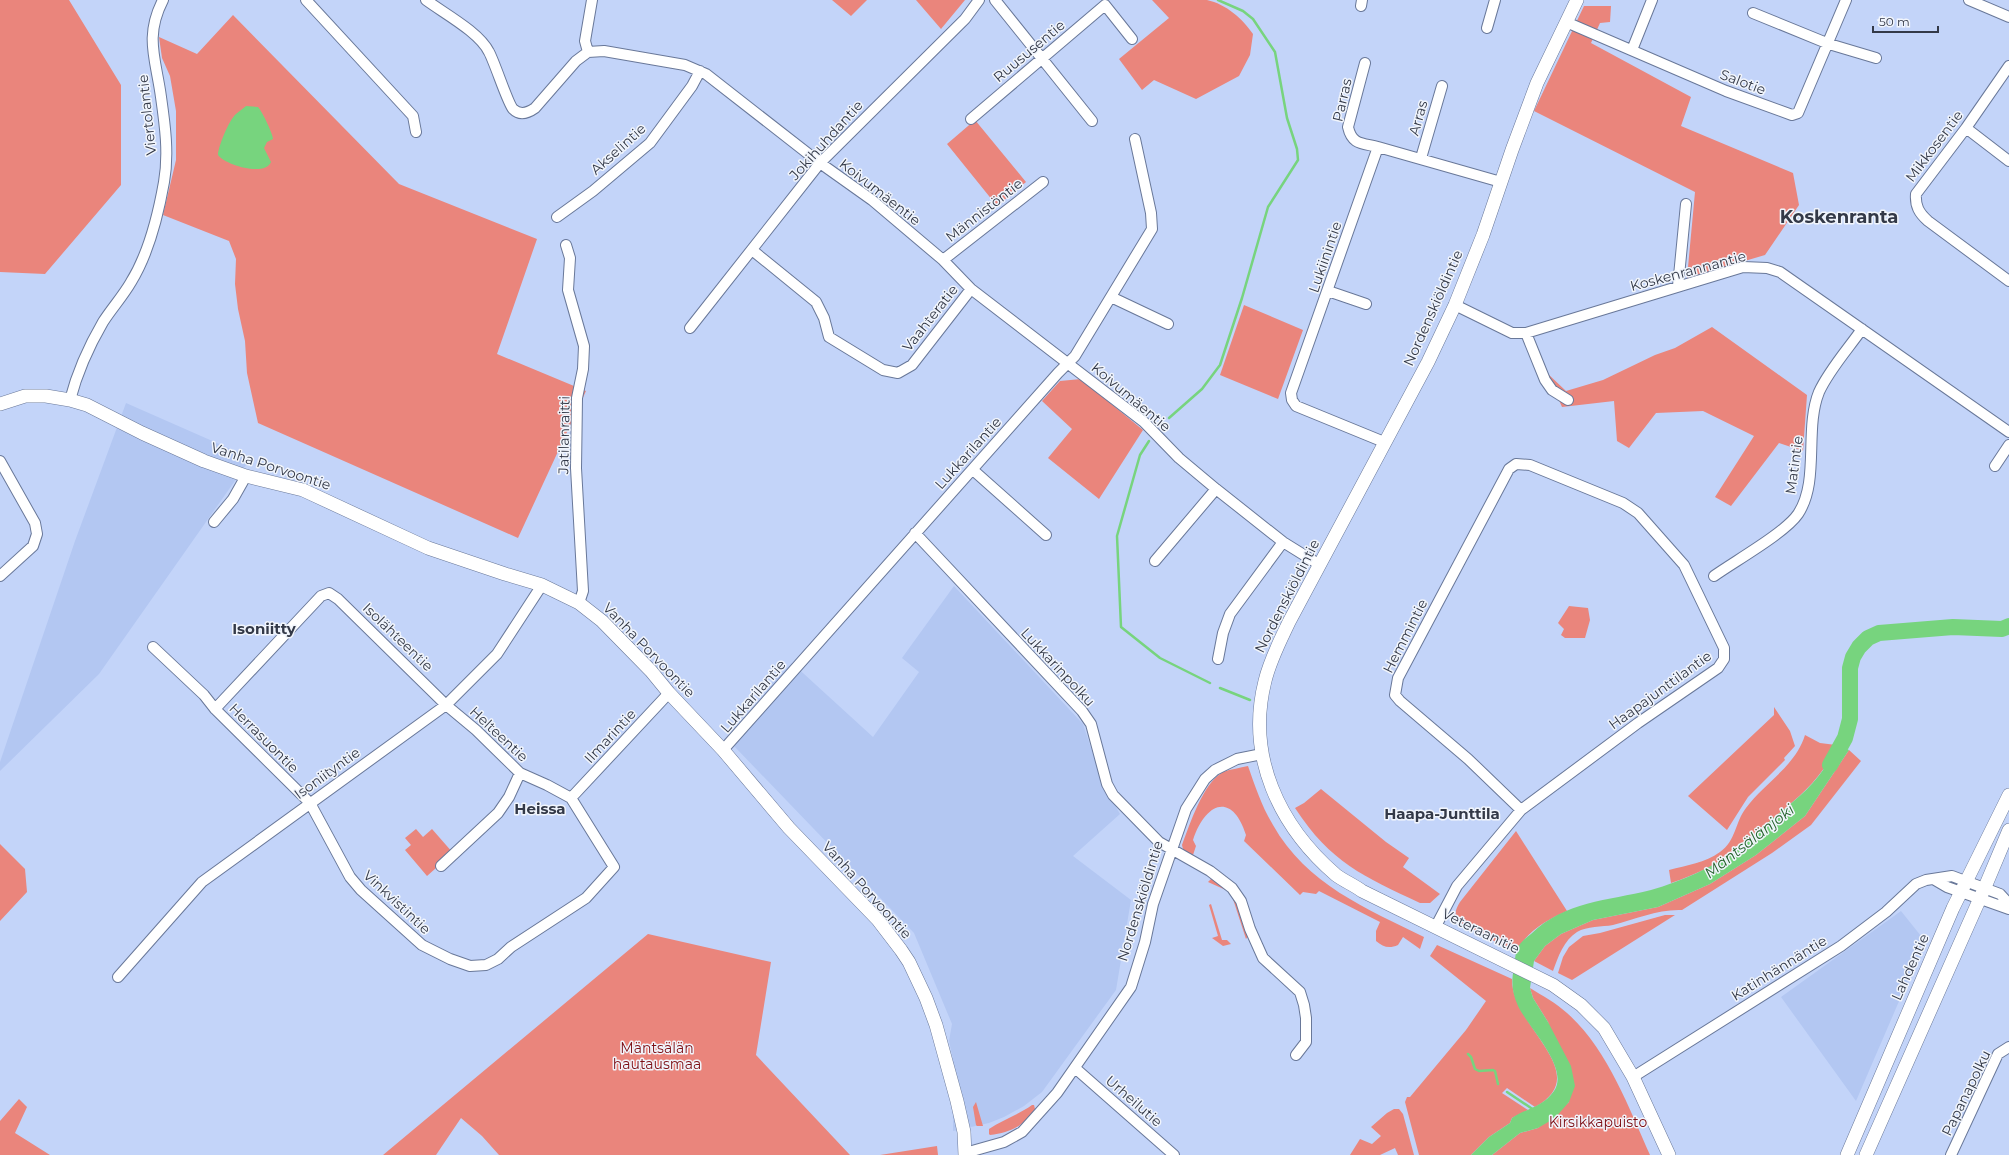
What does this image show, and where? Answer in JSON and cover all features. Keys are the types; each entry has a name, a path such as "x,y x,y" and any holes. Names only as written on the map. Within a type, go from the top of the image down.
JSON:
{"main road":[{"name":"Nordenskiöldintie","path":"1262,754 1260,723 1263,690 1267,674 1289,622 1428,362 1455,305 1483,235 1537,83 1577,0"},
{"name":"Vanha Porvoontie","path":"0,404 25,396 46,396 70,400 87,405 142,433 204,461 246,476 303,490 428,548 542,585 579,603 602,621 651,671 669,693 723,750 789,828 878,920 909,962 926,998 938,1031 964,1132 965,1154"},
{"name":"Veteraanitie","path":"1262,754 1267,774 1281,810 1300,838 1337,876 1362,891 1489,952 1539,978 1564,992 1592,1015 1604,1028 1633,1077 1669,1155"},
{"name":"Lahdentie","path":"1847,1155 1960,892 2009,795"},
{"path":"1866,1155 1983,893 2009,830"}],"street":[{"name":"Viertolantie","path":"70,400 78,373 96,335 103,322 131,282 146,253 157,214 164,181 167,147 161,97 152,45 153,26 163,0"},
{"path":"306,0 413,116 416,132"},
{"path":"426,0 480,40 489,51 512,108 518,113 528,113 535,108 576,61 588,52 585,41 592,0"},
{"name":"Jokihuhdantie","path":"690,328 820,163 965,19 979,0"},
{"path":"995,0 1092,121"},
{"path":"1487,28 1494,0"},
{"path":"1632,50 1652,0"},
{"name":"Salotie","path":"1566,22 1726,91 1792,115 1798,113 1829,44 1846,0"},
{"path":"1969,0 2009,17"},
{"name":"Ruususentie","path":"971,119 1043,58 1103,3 1132,39"},
{"path":"1753,13 1829,44 1876,58"},
{"name":"Koivumäentie","path":"588,52 604,51 686,65 706,74 820,163 872,200 943,260 971,289 1144,422 1179,458 1216,489 1284,542 1320,565"},
{"name":"Parras","path":"1365,63 1348,127 1350,136 1356,142 1378,147"},
{"name":"Mikkosentie","path":"2009,66 1966,128 1916,194 1915,203 1920,213 1928,221 2009,281"},
{"name":"Akselintie","path":"557,217 593,191 650,143 692,86 700,71"},
{"name":"Arras","path":"1421,158 1442,86"},
{"path":"1966,128 2009,161"},
{"name":"Lukkarilantie","path":"723,750 915,532 1058,373 1069,363 1152,229 1151,213 1135,139"},
{"path":"1378,147 1501,182"},
{"name":"Lukiinintie","path":"1378,147 1291,392 1292,400 1296,406 1384,442"},
{"name":"Männistöntie","path":"943,260 1043,182"},
{"path":"1678,286 1686,204"},
{"name":"Jatilanraitti","path":"566,246 570,258 568,290 584,346 583,369 577,398 577,491 583,591 579,603"},
{"name":"Vaahteratie","path":"752,250 816,302 824,318 829,338 883,370 898,373 912,365 971,289"},
{"name":"Koskenrannantie","path":"1455,305 1512,332 1526,333 1743,267 1767,268 1780,272 2009,432"},
{"path":"1328,291 1366,304"},
{"path":"1111,297 1168,324"},
{"name":"Matintie","path":"1714,576 1787,526 1797,516 1808,489 1815,407 1819,392 1862,329"},
{"path":"1526,333 1545,380 1552,390 1568,400"},
{"path":"1995,466 2009,445"},
{"path":"0,461 36,523 37,534 33,546 0,576"},
{"name":"Haapajunttilantie","path":"1436,926 1457,886 1521,810 1632,728 1718,668 1724,659 1724,648 1684,565 1638,514 1623,503 1537,468 1516,464"},
{"name":"Hemmintie","path":"1516,464 1508,469 1398,678 1395,694 1400,701 1477,767 1521,810"},
{"path":"972,470 1046,536"},
{"path":"214,522 233,499 246,476"},
{"path":"1155,561 1216,489"},
{"name":"Lukkarinpolku","path":"915,532 1082,711 1091,724 1107,784 1113,795 1147,831 1171,850 1210,871 1237,893 1250,929 1263,958 1300,992 1306,1018 1306,1042 1296,1055"},
{"path":"1218,659 1223,633 1230,614 1284,542"},
{"name":"Isoniityntie","path":"118,977 202,882 446,705 497,654 542,585"},
{"name":"Isolähteentie","path":"215,709 321,596 329,593 338,598 446,705"},
{"name":"Herrasuontie","path":"153,647 204,695 215,709 310,803"},
{"name":"Ilmarintie","path":"571,798 669,693"},
{"name":"Helteentie","path":"446,705 476,730 520,773 571,798 614,867"},
{"name":"Nordenskiöldintie","path":"965,1154 1004,1142 1022,1132 1041,1112 1075,1068 1131,987 1153,904 1186,809 1205,779 1226,763 1262,754"},
{"path":"441,866 498,814 509,797 520,773"},
{"name":"Vinkvistintie","path":"310,803 350,877 361,890 422,945 450,959 470,966 486,965 498,959 518,943 586,898 614,867"},
{"name":"Katinhännäntie","path":"1633,1077 1841,946 1886,912 1916,884 1926,880 1935,880 1952,876 1966,880 1983,893"},
{"path":"1935,880 1960,892 2000,894 2009,904"},
{"path":"1983,893 2009,909"},
{"name":"Papanapolku","path":"1951,1155 1998,1054 2009,1046"},
{"name":"Urheilutie","path":"1075,1068 1174,1155"}],"shaded area":[{"path":"126,403 251,458 99,674 0,771 0,762 75,541"},
{"path":"954,586 1083,724 1104,787 1120,814 1073,856 1131,900 1116,990 1042,1092 1024,1106 1004,1117 989,1123 953,1131 953,1059 949,1041 952,1024 914,933 734,746 770,685 792,663 873,737 919,672 902,658"},
{"path":"1901,911 1925,941 1856,1101 1781,997"}],"green space":[{"path":"0,0 69,0 121,85 121,185 45,274 0,272"},
{"path":"832,0 867,0 851,16"},
{"path":"916,0 965,0 941,29"},
{"path":"1152,0 1207,0 1221,5 1239,18 1253,34 1250,55 1239,76 1196,99 1154,80 1142,90 1119,59 1169,18"},
{"path":"1584,6 1611,6 1610,22 1600,23 1591,43 1691,97 1681,126 1793,173 1799,205 1765,255 1687,278 1695,192 1534,111"},
{"path":"233,15 399,184 537,239 497,354 586,391 518,538 258,423 247,373 245,341 238,309 235,284 236,259 229,241 163,215 176,160 176,111 170,76 162,58 159,37 197,54"},
{"path":"975,120 1026,182 997,206 947,144"},
{"path":"1244,305 1303,330 1278,399 1220,375"},
{"path":"1712,327 1807,395 1803,451 1779,443 1731,506 1715,497 1754,436 1703,411 1656,413 1629,448 1617,441 1614,401 1562,407 1547,373 1566,391 1603,380 1655,355 1675,348"},
{"path":"1081,379 1143,430 1099,499 1048,458 1072,429 1042,401 1060,381"},
{"path":"1569,606 1588,608 1590,620 1585,638 1565,638 1561,635 1564,629 1558,623"},
{"path":"1774,707 1790,731 1795,746 1784,758 1785,760 1748,797 1727,830 1688,796 1774,715"},
{"path":"1805,735 1820,743 1836,745 1825,767 1811,785 1742,847 1708,868 1671,883 1669,870 1708,859 1725,848 1732,837 1742,813 1787,765 1800,746"},
{"path":"1849,750 1861,761 1811,825 1772,853 1682,910 1664,911 1613,925 1590,928 1577,932 1572,935 1565,944 1553,971 1534,961 1545,946 1561,934 1593,920 1658,907 1710,884 1756,855 1805,816"},
{"path":"1248,766 1265,811 1287,846 1302,863 1320,879 1340,893 1381,916 1424,937 1420,949 1403,937 1398,945 1389,947 1381,945 1376,941 1376,931 1380,922 1319,891 1316,894 1303,892 1300,895 1244,841 1246,835 1240,821 1234,812 1226,807 1219,807 1204,817 1193,840 1196,846 1193,855 1184,851 1182,845 1189,826 1203,794 1209,785 1223,772"},
{"path":"1321,789 1386,842 1409,858 1403,867 1440,894 1430,903 1420,903 1365,876 1335,855 1308,827 1295,808 1304,803"},
{"path":"416,829 423,837 432,829 453,853 427,876 405,850 411,845 405,838"},
{"path":"1516,831 1567,911 1545,922 1531,932 1520,945 1516,953 1461,923 1457,918 1456,913 1460,902"},
{"path":"0,844 25,869 27,892 0,921"},
{"path":"1212,878 1234,895 1248,936 1246,939 1232,896 1228,891 1208,882"},
{"path":"1211,904 1222,940 1227,940 1231,944 1223,946 1212,938 1218,936 1209,905"},
{"path":"1665,915 1675,915 1572,980 1558,973 1563,957 1569,947 1583,936 1600,933"},
{"name":"Mäntsälän hautausmaa","path":"648,934 771,962 756,1055 850,1155 499,1155 482,1136 461,1118 436,1155 383,1155"},
{"path":"1437,945 1512,979 1515,997 1546,1048 1554,1064 1557,1079 1551,1094 1535,1107 1507,1088 1502,1093 1528,1110 1512,1118 1510,1123 1489,1137 1471,1155 1419,1155 1405,1102 1407,1097 1410,1097 1466,1030 1486,1001 1430,956"},
{"name":"Kirsikkapuisto","path":"1530,988 1567,1013 1594,1043 1616,1080 1650,1155 1492,1155 1520,1133 1538,1128 1569,1102 1548,1022 1533,998"},
{"path":"19,1099 27,1107 15,1133 50,1155 0,1155 0,1121"},
{"path":"976,1102 983,1126 976,1125 973,1107"},
{"path":"1034,1105 1035,1109 1031,1115 1016,1128 997,1134 989,1134 989,1129"},
{"path":"1394,1109 1399,1109 1403,1114 1414,1155 1398,1155 1395,1148 1380,1155 1350,1155 1360,1139 1372,1144 1381,1136 1371,1127"},
{"path":"937,1146 938,1155 880,1155"}],"water":[{"path":"246,106 258,107 260,109 273,136 273,139 267,142 264,148 271,162 261,169 236,166 222,159 218,155 222,140 230,122 236,114"},
{"path":"1836,745 1849,750 1805,816 1756,855 1710,884 1658,907 1593,920 1561,934 1545,946 1534,961 1530,988 1533,998 1548,1022 1571,1066 1575,1086 1569,1102 1555,1118 1538,1128 1520,1133 1492,1155 1471,1155 1489,1137 1510,1123 1512,1118 1545,1101 1554,1091 1557,1082 1557,1071 1546,1048 1523,1015 1514,996 1512,982 1513,973 1516,953 1521,943 1544,923 1572,908 1651,890 1698,873 1720,861 1745,843 1796,800 1812,784 1819,776"}],"waterway":[{"path":"1169,418 1202,389 1220,365 1242,298 1268,207 1298,160 1297,149 1287,118 1275,52 1253,19 1243,11 1218,0"},
{"path":"1149,441 1140,455 1117,536 1121,627 1160,658 1210,683"},
{"name":"Mäntsälänjoki","path":"1830,765 1845,738 1850,719 1850,668 1853,657 1859,647 1868,638 1879,633 1953,627 2002,629 2009,626"},
{"path":"1220,688 1250,700"},
{"path":"1468,1054 1471,1057 1475,1069 1479,1071 1495,1071 1498,1084"},
{"path":"1507,1092 1534,1110"}],"district":[{"name":"Koskenranta","path":"1839,217"},
{"name":"Isoniitty","path":"264,628"},
{"name":"Heissa","path":"540,808"},
{"name":"Haapa-Junttila","path":"1442,813"}]}
